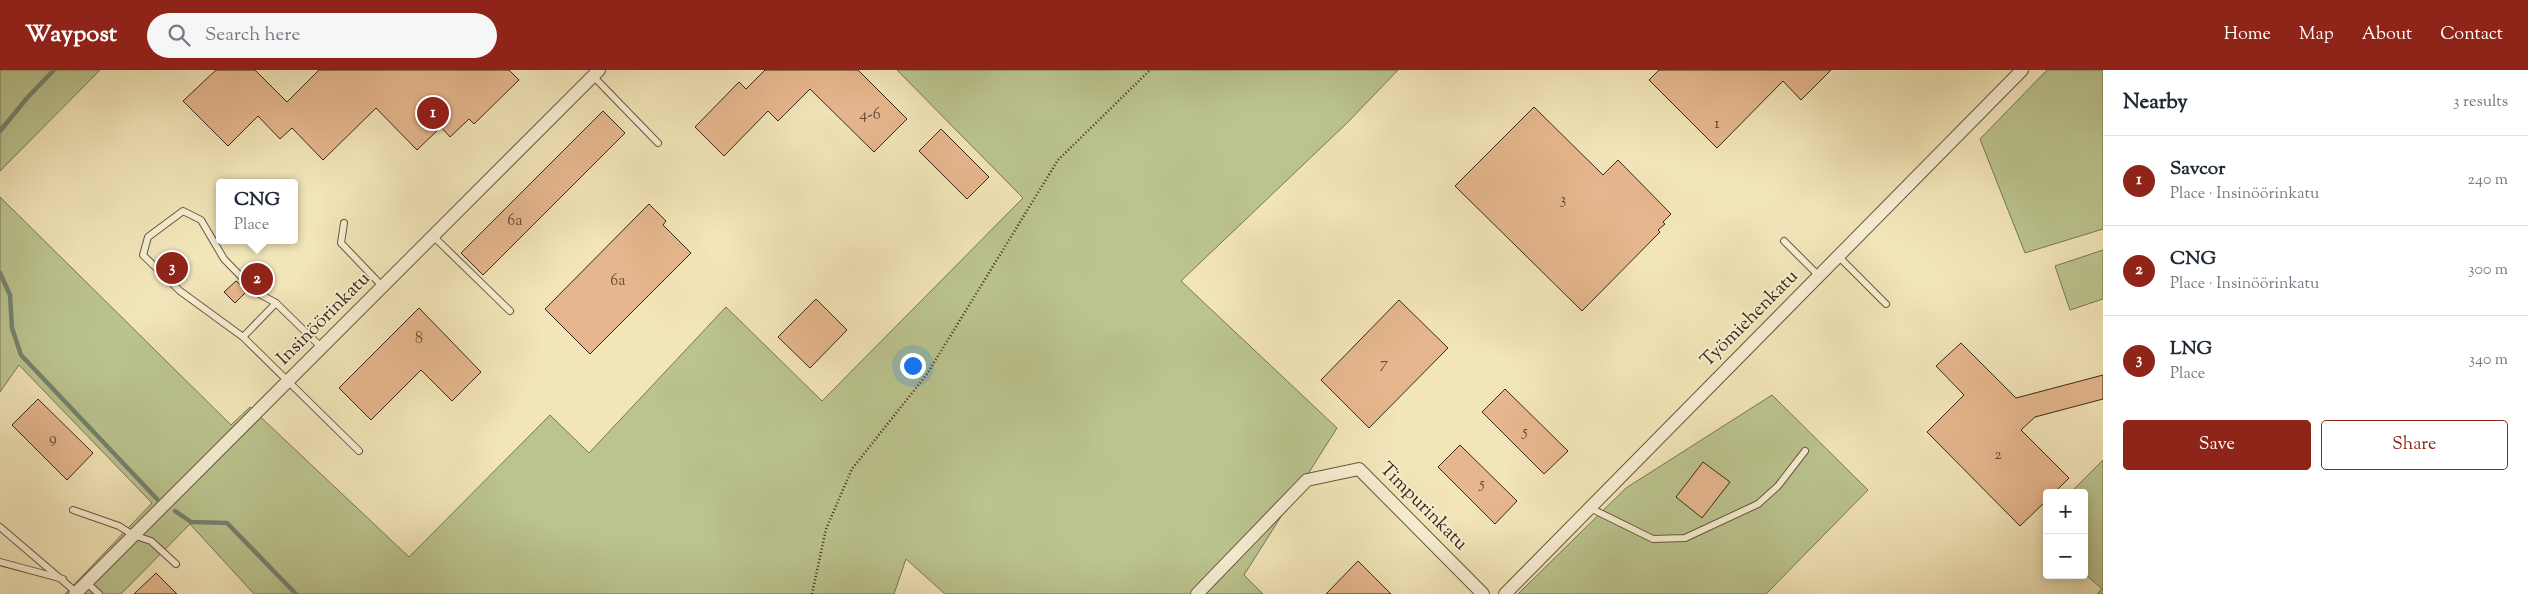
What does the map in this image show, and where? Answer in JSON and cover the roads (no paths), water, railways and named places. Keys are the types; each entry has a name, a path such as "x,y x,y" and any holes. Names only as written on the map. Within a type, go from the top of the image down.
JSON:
{"street":[{"name":"Työmiehenkatu","path":"1505,594 2022,70"},
{"name":"Insinöörinkatu","path":"75,593 596,73"},
{"name":"Timpurinkatu","path":"1197,594 1307,480 1359,469 1483,594"}],"lane":[{"path":"596,73 658,143"},
{"path":"322,348 276,303 256,292 224,259 202,220 183,211 148,237 143,255 180,291 243,337 359,451"},
{"path":"344,224 341,243 383,287"},
{"path":"433,236 510,311"},
{"path":"1784,241 1819,276"},
{"path":"1838,256 1886,304"},
{"path":"243,337 276,303"},
{"path":"1590,508 1653,539 1685,538 1758,504 1778,486 1805,451"},
{"path":"74,510 119,526 133,535 151,541 176,564"},
{"path":"0,526 64,580 75,593"},
{"path":"0,562 64,580"},
{"path":"86,582 99,594"}],"waterway":[{"path":"0,131 27,98 54,70"},
{"path":"0,273 10,295 12,328 21,355 157,499"},
{"path":"175,511 191,522 227,523 296,594"}],"place":[{"name":"Savcor","path":"433,113"},
{"name":"LNG","path":"172,268"},
{"name":"CNG","path":"257,279"}]}
